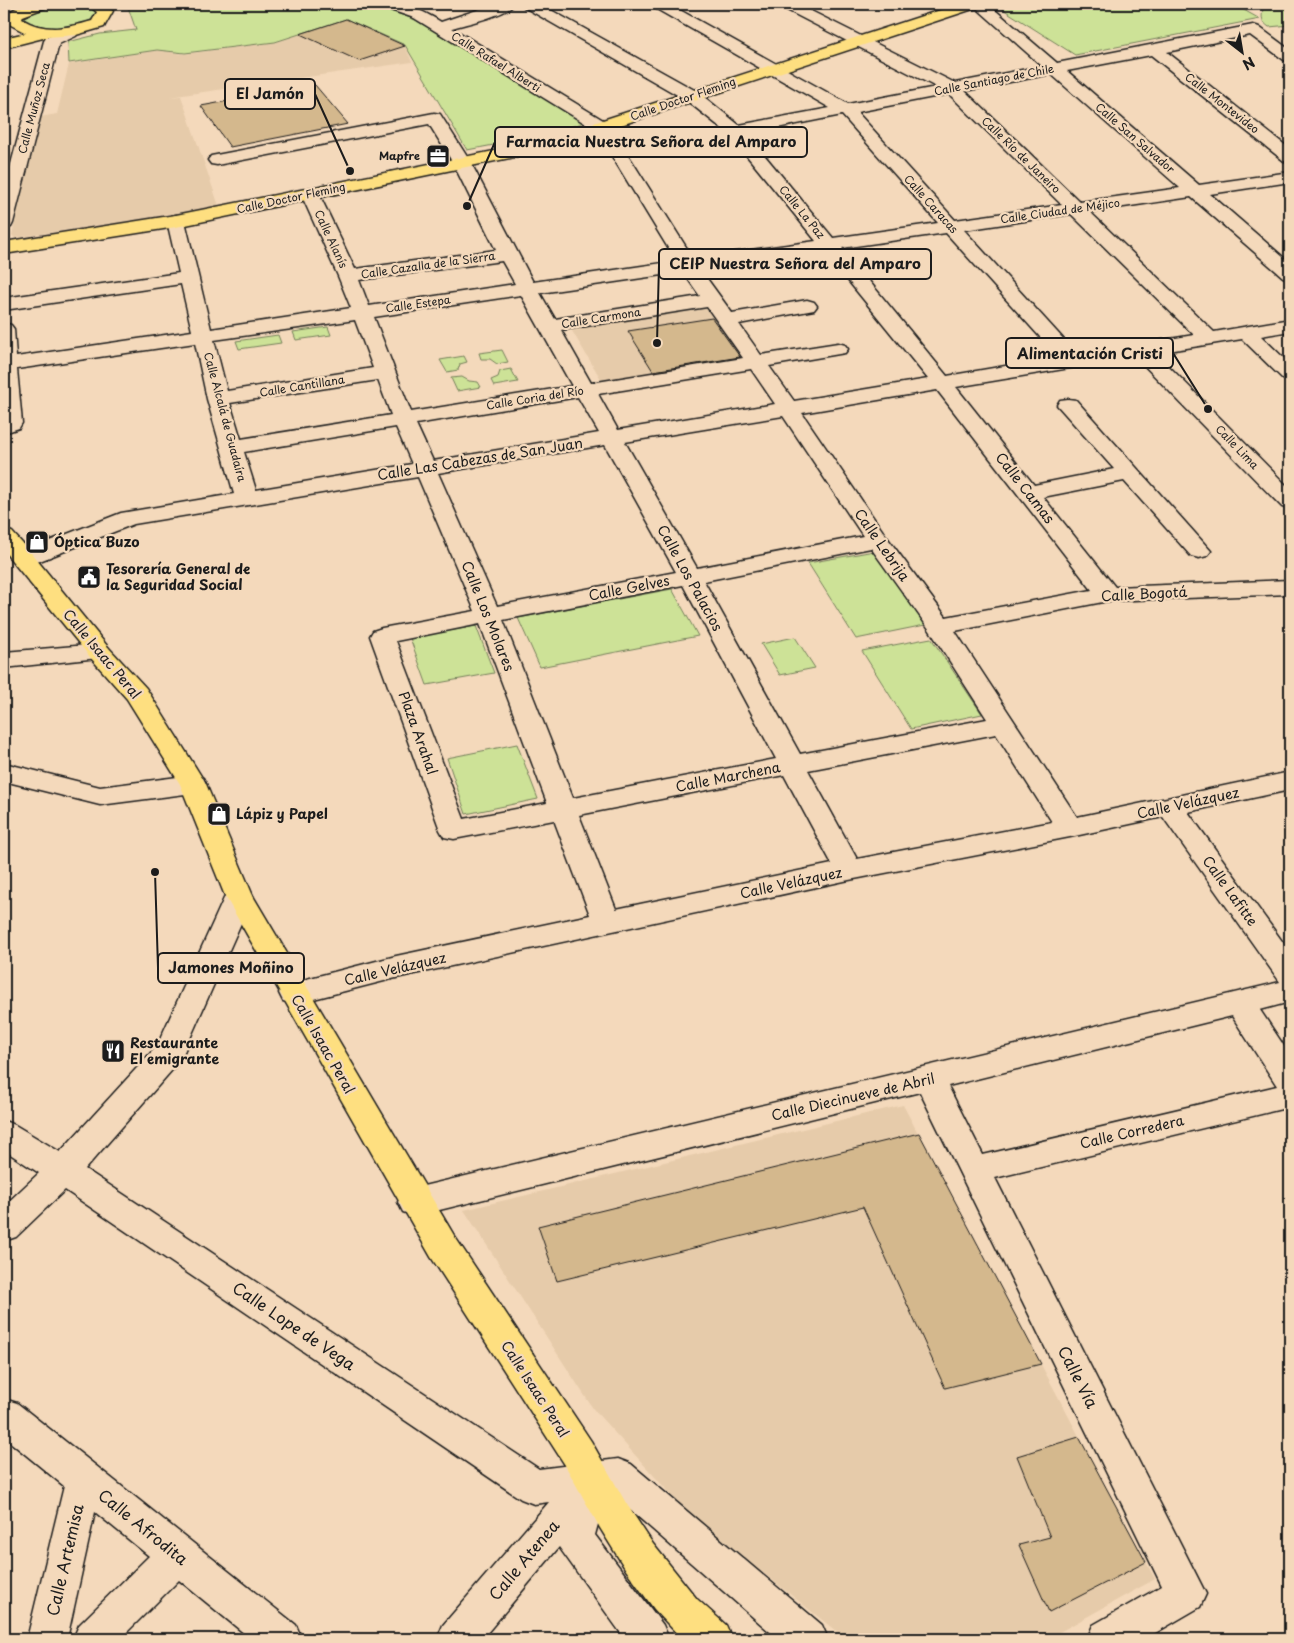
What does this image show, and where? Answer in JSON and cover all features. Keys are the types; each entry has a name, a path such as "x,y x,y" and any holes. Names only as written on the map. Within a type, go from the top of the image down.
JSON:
{"main road":[{"path":"42,4 16,13 9,21 42,34"},
{"path":"4,43 42,34 70,33 98,24 105,11 94,4"},
{"name":"Calle Doctor Fleming","path":"4,248 176,221 533,148 602,127 773,68 974,4"},
{"name":"Calle Isaac Peral","path":"4,537 99,652 137,694 193,784 239,896 415,1202 578,1453 592,1480 636,1552 683,1613 712,1639"}],"street":[{"name":"Calle Rafael Alberti","path":"387,4 419,15 602,127"},
{"path":"439,27 486,13 507,4"},
{"name":"Calle La Paz","path":"529,4 692,96 736,131 942,383"},
{"name":"Calle Caracas","path":"658,4 845,109 1072,361"},
{"name":"Calle Río de Janeiro","path":"786,4 952,88 1209,338"},
{"name":"Calle San Salvador","path":"979,4 1290,272"},
{"name":"Calle Santiago de Chile","path":"736,131 1253,30 1290,57"},
{"name":"Calle Muñoz Seca","path":"4,223 7,196 52,41 70,33"},
{"name":"Calle Montevideo","path":"1154,49 1290,157"},
{"name":"Calle Los Palacios","path":"216,160 434,118 462,163 508,254 690,576 849,870"},
{"name":"Calle Lebrija","path":"602,127 688,265 877,540 940,626 1070,828"},
{"name":"Calle Ciudad de Méjico","path":"829,245 1290,177"},
{"name":"Calle Alanís","path":"310,194 348,276 361,313"},
{"name":"Calle Alcalá de Guadaíra","path":"176,221 218,399 247,498"},
{"name":"Calle Estepa","path":"5,365 829,245"},
{"name":"Calle Cazalla de la Sierra","path":"348,276 508,254"},
{"path":"4,304 188,277"},
{"name":"Calle Carmona","path":"548,326 713,300"},
{"path":"726,320 806,306"},
{"name":"Calle Los Molares","path":"361,313 404,420 489,615 607,923"},
{"name":"Calle Las Cabezas de San Juan","path":"24,559 130,518 1290,325"},
{"path":"4,329 5,365 11,423 4,427"},
{"path":"1246,332 1290,375"},
{"name":"Calle Coria del Río","path":"232,448 838,349"},
{"name":"Calle Lima","path":"1141,350 1290,502"},
{"name":"Calle Cantillana","path":"218,399 386,372"},
{"name":"Calle Camas","path":"942,383 1108,594"},
{"path":"1068,405 1199,551"},
{"path":"1028,493 1130,473"},
{"name":"Calle Gelves","path":"382,636 877,540"},
{"name":"Calle Bogotá","path":"940,626 1108,594 1290,587"},
{"name":"Plaza Arahal","path":"382,636 454,830"},
{"path":"4,660 99,652"},
{"name":"Calle Marchena","path":"454,830 1003,724"},
{"path":"4,772 100,796 193,784"},
{"name":"Calle Velázquez","path":"294,994 396,967 849,870 1070,828 1290,781"},
{"name":"Calle Lafitte","path":"1170,807 1290,974"},
{"path":"4,1227 63,1171 169,1053 239,896"},
{"name":"Calle Diecinueve de Abril","path":"415,1202 1290,992"},
{"path":"1240,1004 1290,1080"},
{"name":"Calle Vía","path":"929,1079 1186,1594 1107,1639"},
{"name":"Calle Corredera","path":"974,1170 1290,1095"},
{"name":"Calle Lope de Vega","path":"4,1134 63,1171 534,1487 592,1480"},
{"name":"Calle Afrodita","path":"4,1415 282,1639"},
{"path":"649,1639 575,1539 592,1480 618,1476 808,1639"},
{"name":"Calle Artemisa","path":"47,1639 84,1480"},
{"name":"Calle Atenea","path":"457,1639 592,1480"},
{"path":"93,1639 177,1555"}],"shaded area":[{"path":"346,19 405,46 412,62 169,97 181,96 219,206 186,213 15,238 12,235 40,117 57,114 69,64 157,50 184,54 276,42"},
{"path":"707,305 747,361 604,384 569,326"},
{"path":"903,1105 1155,1579 1047,1639 846,1639 687,1512 594,1410 464,1210"}],"green space":[{"path":"54,4 82,4 96,12 95,16 85,23 67,29 46,29 25,22 24,18 33,10"},
{"path":"127,4 369,4 414,19 585,122 542,136 467,150 405,45 346,19 275,42 185,53 157,50 69,63 68,42 100,34 136,30"},
{"path":"1008,4 1233,4 1260,19 1075,55 998,6"},
{"path":"1252,4 1290,4 1290,25 1269,27 1263,20 1263,10"},
{"path":"328,327 331,335 296,340 293,332"},
{"path":"278,335 281,343 239,349 236,341"},
{"path":"502,350 508,362 497,364 490,359 481,359 479,353"},
{"path":"464,356 467,362 460,364 458,370 447,372 440,360"},
{"path":"511,369 518,382 494,386 491,380 498,377 500,371"},
{"path":"462,377 469,381 478,382 481,387 457,391 451,378"},
{"path":"874,551 925,625 856,639 808,563"},
{"path":"672,589 698,636 540,667 518,618"},
{"path":"476,626 494,673 427,685 410,638"},
{"path":"795,637 815,668 780,675 761,644"},
{"path":"931,638 982,714 911,729 862,651"},
{"path":"517,744 538,799 466,814 447,758"}],"building":[{"path":"346,19 405,46 359,61 300,34"},
{"path":"315,85 348,124 230,147 201,106"},
{"path":"712,318 740,357 653,371 628,331"},
{"path":"919,1133 1041,1364 945,1388 863,1207 557,1281 538,1226"},
{"path":"1079,1437 1146,1562 1049,1612 1019,1545 1050,1537 1017,1456"}],"place":[{"name":"Mapfre","path":"438,156"},
{"name":"El Jamón","path":"350,171"},
{"name":"Farmacia Nuestra Señora del Amparo","path":"467,206"},
{"name":"CEIP Nuestra Señora del Amparo","path":"657,343"},
{"name":"Alimentación Cristi","path":"1208,409"},
{"name":"Óptica Buzo","path":"37,542"},
{"name":"Tesorería General de la Seguridad Social","path":"89,577"},
{"name":"Lápiz y Papel","path":"219,814"},
{"name":"Jamones Moñino","path":"155,872"},
{"name":"Restaurante El emigrante","path":"113,1051"}]}
